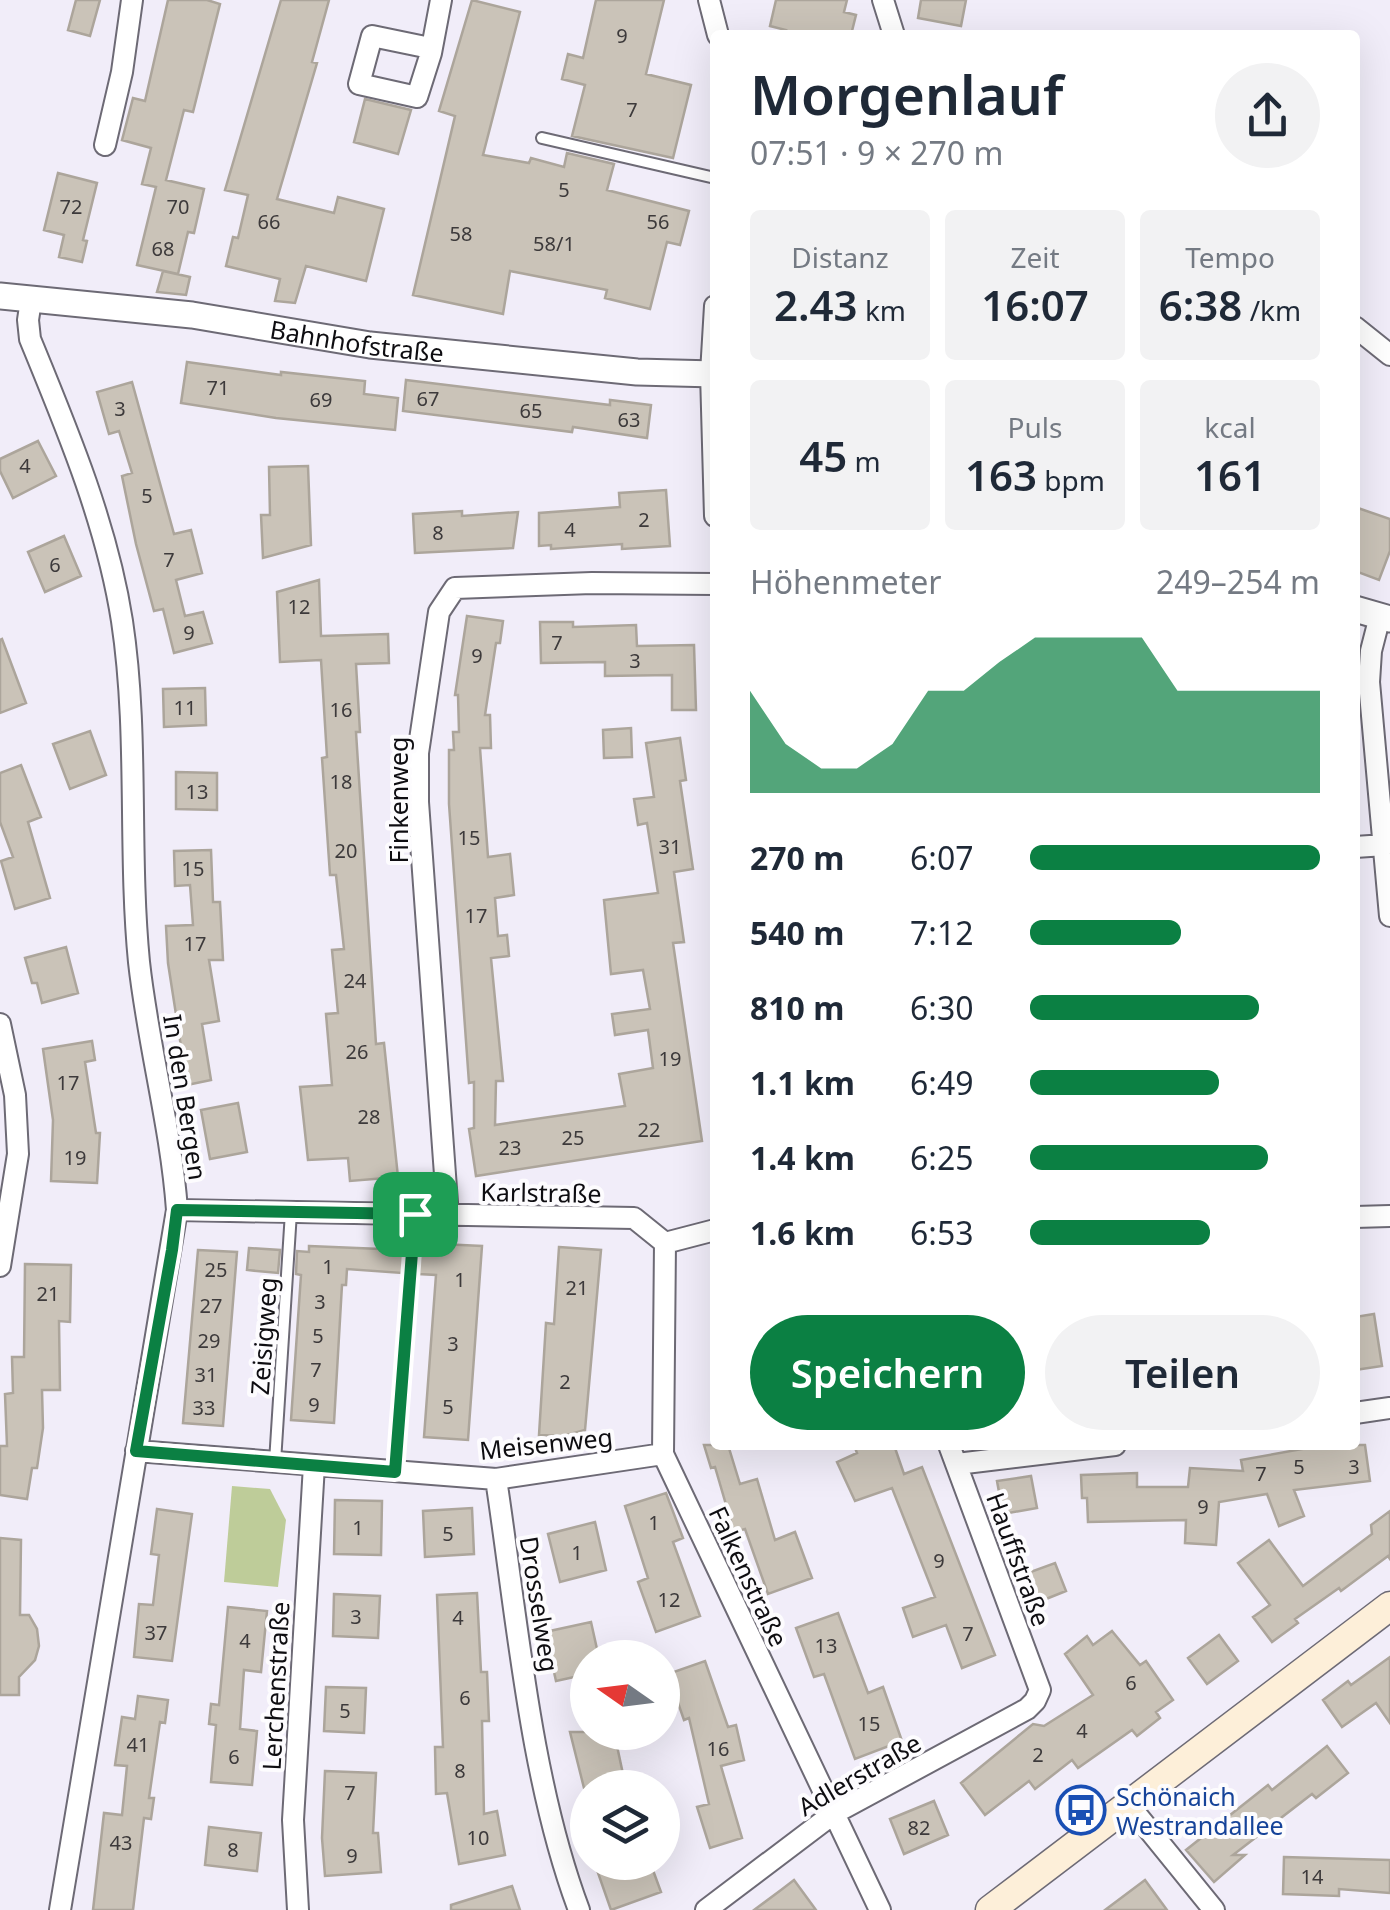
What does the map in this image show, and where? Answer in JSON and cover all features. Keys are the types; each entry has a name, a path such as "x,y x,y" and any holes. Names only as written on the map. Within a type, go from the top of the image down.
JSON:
{"main road":[{"path":"990,1910 1390,1606"}],"street":[{"path":"105,145 122,72 132,0"},
{"path":"430,48 441,0"},
{"path":"709,0 717,30"},
{"path":"883,0 892,30"},
{"name":"Bahnhofstraße","path":"0,296 192,316 370,345 636,372 710,373"},
{"name":"In den Bergen","path":"31,300 30,340 94,508 122,618 129,698 139,961 177,1210 60,1910"},
{"path":"1360,331 1390,354"},
{"name":"Finkenweg","path":"448,1216 418,802 418,752 439,612 455,588 574,583 710,584"},
{"path":"1375,615 1369,682 1390,916"},
{"path":"1360,846 1385,844"},
{"path":"0,1024 15,1095 18,1154 0,1266"},
{"name":"Karlstraße","path":"177,1210 634,1218 665,1243"},
{"path":"1360,1217 1390,1216"},
{"path":"665,1243 710,1231"},
{"name":"Falkenstraße","path":"665,1243 662,1454 880,1910"},
{"path":"1360,1412 1390,1408"},
{"path":"953,1454 1025,1450"},
{"name":"Meisenweg","path":"136,1451 496,1479 662,1454"},
{"name":"Hauffstraße","path":"953,1454 1040,1690"},
{"name":"Lerchenstraße","path":"298,1910 293,1820 314,1466"},
{"name":"Drosselweg","path":"496,1479 532,1715 560,1860 579,1910"},
{"name":"Adlerstraße","path":"706,1910 832,1814 1027,1709 1040,1690"},
{"path":"1128,1804 1214,1910"}],"lane":[{"path":"542,138 710,177"},
{"name":"Zeisigweg","path":"275,1462 291,1212"},
{"path":"395,1472 415,1214"}],"green space":[{"path":"232,1486 270,1489 286,1520 278,1587 224,1582"}],"building":[{"path":"76,0 100,0 90,36 68,30"},
{"path":"168,0 220,4 193,112 184,110 166,180 204,189 194,233 188,232 178,274 137,265 156,187 142,184 151,148 122,140 133,98 145,101"},
{"path":"281,0 329,0 312,62 317,63 277,199 334,213 338,197 384,209 366,281 306,266 295,303 275,301 280,279 226,266 233,237 238,238 248,195 225,190"},
{"path":"472,0 520,12 483,155 529,163 531,158 564,167 567,153 614,164 607,190 689,211 680,245 667,242 650,309 605,298 607,290 510,271 503,314 413,295 455,116 439,111"},
{"path":"596,0 664,0 646,74 691,85 673,158 572,136 585,85 562,79 568,54 583,58"},
{"path":"776,0 847,0 844,12 856,15 852,30 786,30 770,26"},
{"path":"921,0 966,0 961,26 918,18"},
{"path":"365,99 411,110 398,154 354,142"},
{"path":"58,173 97,183 83,240 87,241 82,262 59,257 64,235 44,230"},
{"path":"163,271 190,277 186,295 157,292"},
{"path":"187,362 365,381 364,394 398,398 395,430 181,403"},
{"path":"406,380 610,405 610,400 651,405 647,438 403,411"},
{"path":"132,382 174,534 191,530 202,573 176,580 185,616 203,612 212,643 174,653 163,609 154,611 136,544 122,476 132,473 119,431 109,434 97,392"},
{"path":"38,441 56,476 13,498 0,471 0,459"},
{"path":"308,466 311,545 263,558 261,515 270,515 269,467"},
{"path":"666,490 670,546 539,546 539,513 620,507 619,493"},
{"path":"1360,509 1390,519 1390,551 1379,580 1360,573"},
{"path":"462,511 462,516 518,512 513,548 415,553 413,514"},
{"path":"64,536 81,576 45,592 28,552"},
{"path":"319,580 321,636 388,634 389,663 356,664 360,732 356,732 376,1044 384,1043 398,1177 350,1181 348,1158 308,1160 300,1087 332,1085 326,1014 338,1013 332,950 344,949 336,875 330,875 322,758 327,757 321,660 280,662 277,592"},
{"path":"467,616 503,621 485,715 490,715 491,748 480,748 488,857 510,854 514,895 495,898 498,936 507,935 509,956 491,958 503,1081 496,1081 495,1125 625,1106 619,1074 653,1068 648,1030 615,1035 612,1014 650,1009 643,970 611,974 604,900 658,893 647,823 638,825 634,799 654,797 646,743 680,738 686,780 680,781 693,869 674,872 684,942 673,943 702,1141 476,1176 469,1129 474,1128 474,1082 469,1083 449,804 449,750 454,750 453,732 459,732 455,695"},
{"path":"540,622 573,622 573,627 636,625 637,646 694,645 696,710 672,710 672,675 605,676 605,662 541,663"},
{"path":"0,640 26,703 0,713"},
{"path":"205,688 206,725 164,727 163,689"},
{"path":"631,728 632,757 604,758 603,730"},
{"path":"90,731 106,775 70,789 53,744"},
{"path":"21,765 41,817 28,822 50,898 15,909 1,861 13,857 0,822 0,773"},
{"path":"176,772 217,773 217,810 176,809"},
{"path":"211,850 213,902 220,902 223,960 209,960 219,1021 202,1024 211,1080 187,1085 166,926 193,925 190,885 175,886 174,851"},
{"path":"66,947 78,993 42,1003 25,958"},
{"path":"92,1041 95,1060 85,1062 96,1133 100,1133 97,1183 51,1181 53,1120 43,1049"},
{"path":"238,1103 247,1152 210,1159 201,1110"},
{"path":"440,1244 482,1246 468,1440 424,1437 436,1275 419,1274 421,1251 440,1252"},
{"path":"309,1246 404,1250 402,1273 347,1269 346,1285 342,1285 334,1423 291,1420 301,1275 296,1274 297,1251 309,1252"},
{"path":"559,1247 601,1250 585,1430 563,1436 539,1435 546,1323 554,1324"},
{"path":"249,1248 280,1250 278,1273 247,1270"},
{"path":"198,1250 237,1252 223,1426 183,1423"},
{"path":"25,1264 71,1265 70,1322 59,1321 60,1390 42,1390 43,1428 27,1499 0,1495 0,1446 7,1446 5,1394 13,1393 12,1357 24,1357"},
{"path":"1374,1314 1382,1366 1360,1369 1360,1316"},
{"path":"704,1445 710,1445 710,1450 730,1450 740,1484 757,1479 775,1540 795,1532 812,1578 768,1594 745,1529 734,1532 715,1467 711,1468"},
{"path":"1360,1445 1365,1445 1370,1481 1294,1490 1304,1516 1279,1526 1267,1494 1219,1502 1216,1545 1185,1543 1186,1520 1088,1522 1081,1475 1137,1473 1137,1487 1188,1487 1190,1468 1243,1471 1241,1460 1296,1450 1360,1450"},
{"path":"856,1450 896,1450 904,1474 922,1467 995,1655 962,1668 946,1625 913,1637 903,1608 935,1597 892,1488 855,1501 837,1462 857,1453"},
{"path":"1031,1476 1037,1508 1003,1514 997,1481"},
{"path":"666,1493 683,1538 673,1542 700,1616 656,1632 638,1582 648,1578 625,1506"},
{"path":"335,1500 382,1501 381,1555 334,1554"},
{"path":"472,1508 474,1554 425,1557 423,1511"},
{"path":"157,1509 192,1514 172,1661 134,1657 139,1604 153,1605 159,1555 151,1554"},
{"path":"1390,1511 1390,1559 1388,1556 1341,1591 1339,1588 1295,1619 1298,1623 1272,1642 1253,1617 1270,1605 1238,1563 1269,1540 1303,1586 1372,1534 1371,1525"},
{"path":"595,1522 606,1570 560,1582 548,1534"},
{"path":"0,1538 21,1540 20,1615 29,1615 37,1629 39,1646 35,1660 19,1677 19,1695 0,1695"},
{"path":"1055,1563 1066,1591 1036,1603 1025,1574"},
{"path":"477,1593 481,1672 487,1672 489,1721 482,1721 484,1814 497,1811 505,1855 459,1864 447,1793 436,1794 435,1747 443,1747 437,1595"},
{"path":"334,1594 380,1596 378,1638 333,1636"},
{"path":"228,1607 267,1611 261,1672 244,1670 240,1729 257,1731 252,1785 211,1782 216,1725 209,1724 211,1704 219,1705"},
{"path":"838,1613 868,1693 883,1687 902,1741 855,1759 824,1674 814,1677 796,1628"},
{"path":"591,1622 595,1640 570,1640 570,1678 556,1681 545,1632"},
{"path":"1112,1631 1140,1665 1146,1661 1173,1700 1156,1712 1160,1718 1137,1736 1132,1730 1078,1768 1072,1760 1035,1789 1029,1781 985,1815 961,1783 1033,1724 1044,1726 1093,1695 1065,1654 1087,1636 1093,1645"},
{"path":"1219,1635 1238,1661 1207,1684 1188,1658"},
{"path":"1390,1657 1390,1723 1376,1703 1342,1727 1323,1700"},
{"path":"705,1661 728,1727 736,1725 744,1760 721,1766 742,1838 710,1848 697,1807 709,1804 689,1718 684,1720 680,1708 680,1670"},
{"path":"326,1687 366,1688 364,1733 324,1731"},
{"path":"138,1696 168,1700 165,1723 160,1722 149,1798 154,1798 151,1819 144,1818 133,1910 93,1910 104,1813 122,1815 127,1766 115,1765 122,1717 135,1719"},
{"path":"1327,1746 1348,1773 1316,1798 1312,1794 1233,1855 1245,1855 1214,1882 1186,1850 1268,1785 1272,1790"},
{"path":"574,1750 618,1750 622,1770 580,1770"},
{"path":"325,1771 376,1773 373,1833 378,1833 381,1872 325,1876"},
{"path":"934,1801 948,1835 904,1854 890,1819"},
{"path":"209,1827 261,1833 257,1871 205,1865"},
{"path":"1284,1857 1390,1860 1390,1893 1339,1889 1339,1896 1283,1894"},
{"path":"600,1880 657,1880 661,1892 611,1910"},
{"path":"794,1880 816,1910 754,1910 781,1890"},
{"path":"1145,1880 1167,1910 1105,1910"},
{"path":"512,1886 520,1910 451,1910 451,1905"}],"place":[{"name":"Schönaich Westrandallee","path":"1081,1810"}],"route":[{"path":"177,1210 415,1214 395,1472 136,1451 177,1210"}]}
